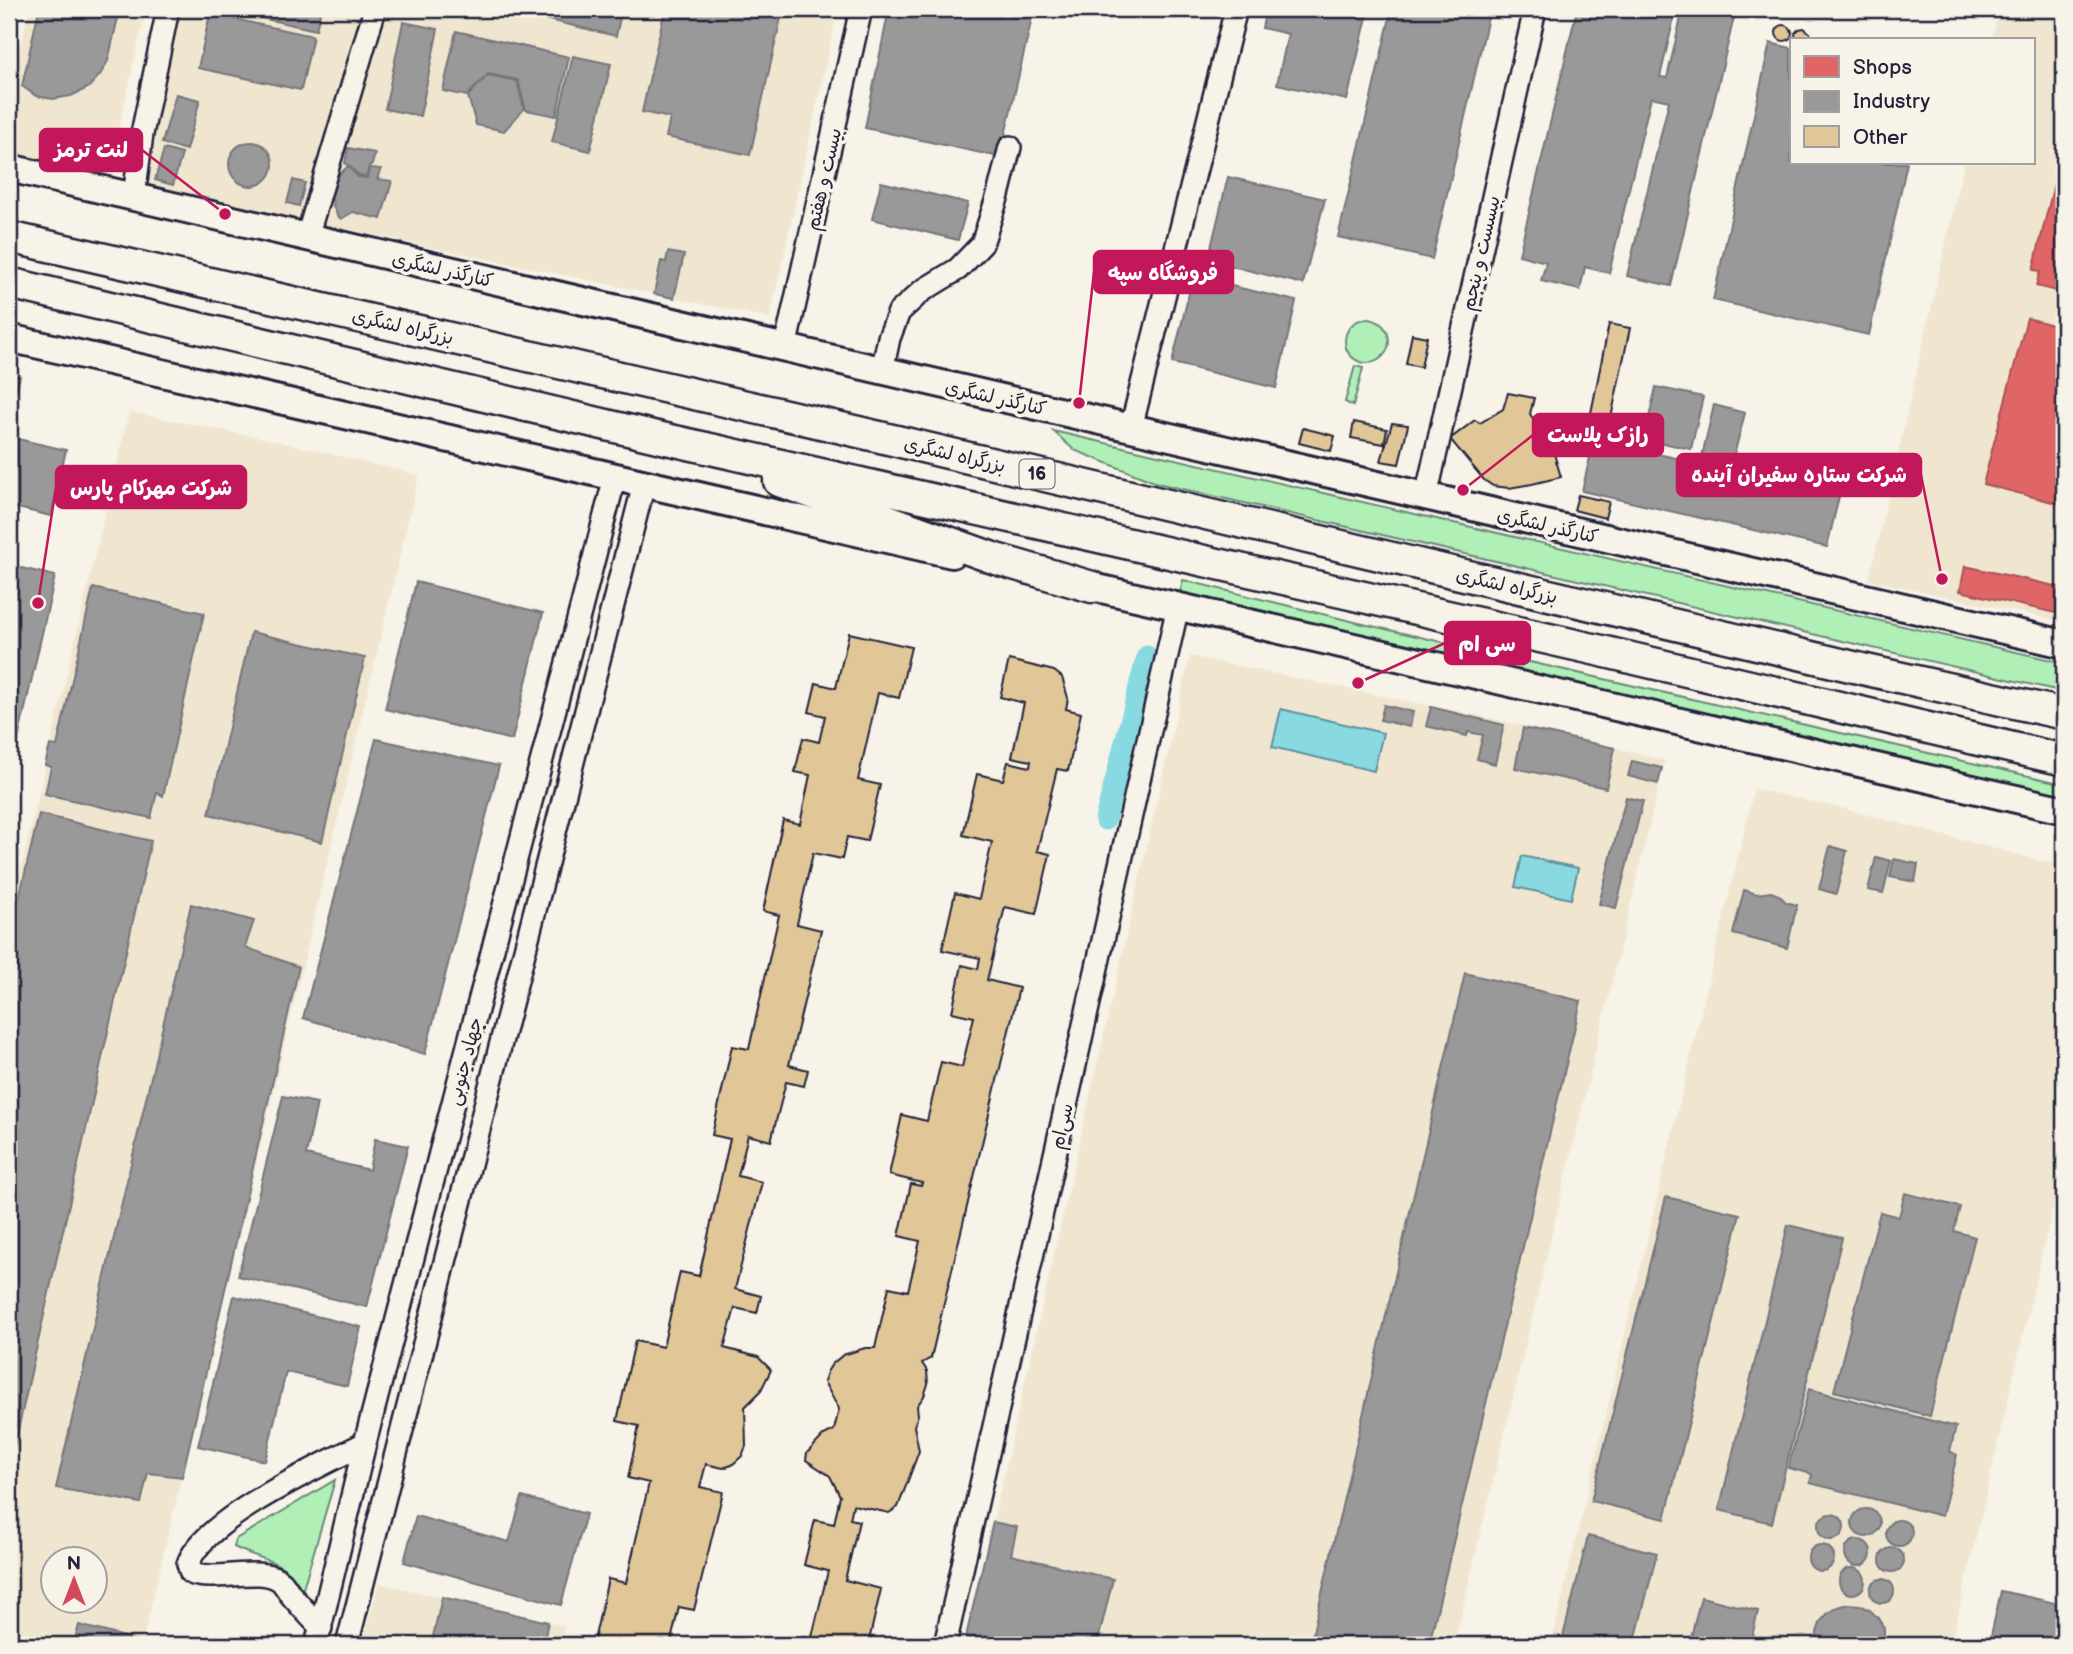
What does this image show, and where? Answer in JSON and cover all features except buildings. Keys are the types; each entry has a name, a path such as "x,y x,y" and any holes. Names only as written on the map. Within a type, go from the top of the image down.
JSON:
{"highway":[{"name":"بزرگراه لشگری","path":"9,237 475,342 1871,671 2064,714"},
{"path":"9,283 653,436 1593,649 2064,760"},
{"path":"653,436 996,559 1092,587"}],"main road":[{"name":"کنارگذر لشگری","path":"9,168 2064,644"},
{"path":"9,338 2064,810"}],"street":[{"path":"134,197 142,134 168,9"},
{"path":"307,237 375,9"},
{"name":"بیست و هفتم","path":"785,348 861,9"},
{"path":"1131,428 1236,9"},
{"name":"بیسست و پنجم","path":"1426,496 1535,9"},
{"path":"882,371 889,338 899,312 922,291 958,269 982,244 1010,147"},
{"name":"جهاد جنوبی","path":"319,1637 365,1443 615,477"},
{"name":"جهاد جنوبی","path":"347,1645 644,484"},
{"name":"سی‌ام","path":"945,1645 1178,606"},
{"path":"319,1637 281,1582 271,1576 199,1576 191,1573 189,1559 213,1530 239,1511 365,1443"}],"shaded area":[{"path":"29,9 146,9 108,176 9,153 9,97"},
{"path":"179,9 838,9 770,318 141,187"},
{"path":"1999,9 2064,9 2064,622 1869,580 1964,164 2035,164 2035,38 1992,38"},
{"path":"129,412 268,439 419,475 142,1645 9,1645 9,920"},
{"path":"1190,656 1508,722 1665,760 1454,1645 965,1645"},
{"path":"1754,789 1842,808 2064,867 2064,1159 1951,1645 1551,1645"},
{"path":"379,1583 565,1626 561,1645 361,1645"}],"green space":[{"path":"1367,319 1383,325 1389,341 1383,357 1367,363 1351,357 1345,341 1351,325"},
{"path":"1355,366 1363,368 1353,406 1345,402"},
{"path":"1053,431 2064,663 2064,692 1157,483 1074,450"},
{"path":"1183,580 1359,623 2064,784 2064,802 1178,600"},
{"path":"335,1480 302,1592 291,1573 283,1567 234,1547 236,1539"}],"water":[{"path":"1281,709 1383,733 1374,771 1272,747"},
{"path":"1522,856 1578,868 1571,899 1515,887"}],"waterway":[{"path":"1105,820 1147,656"}],"place":[{"name":"لنت ترمز","path":"225,214"},
{"name":"فروشگاه سپه","path":"1079,403"},
{"name":"رازک پلاست","path":"1463,490"},
{"name":"شرکت ستاره سفیران آینده","path":"1942,579"},
{"name":"شرکت مهرکام پارس","path":"38,603"},
{"name":"سی ام","path":"1358,683"}]}
